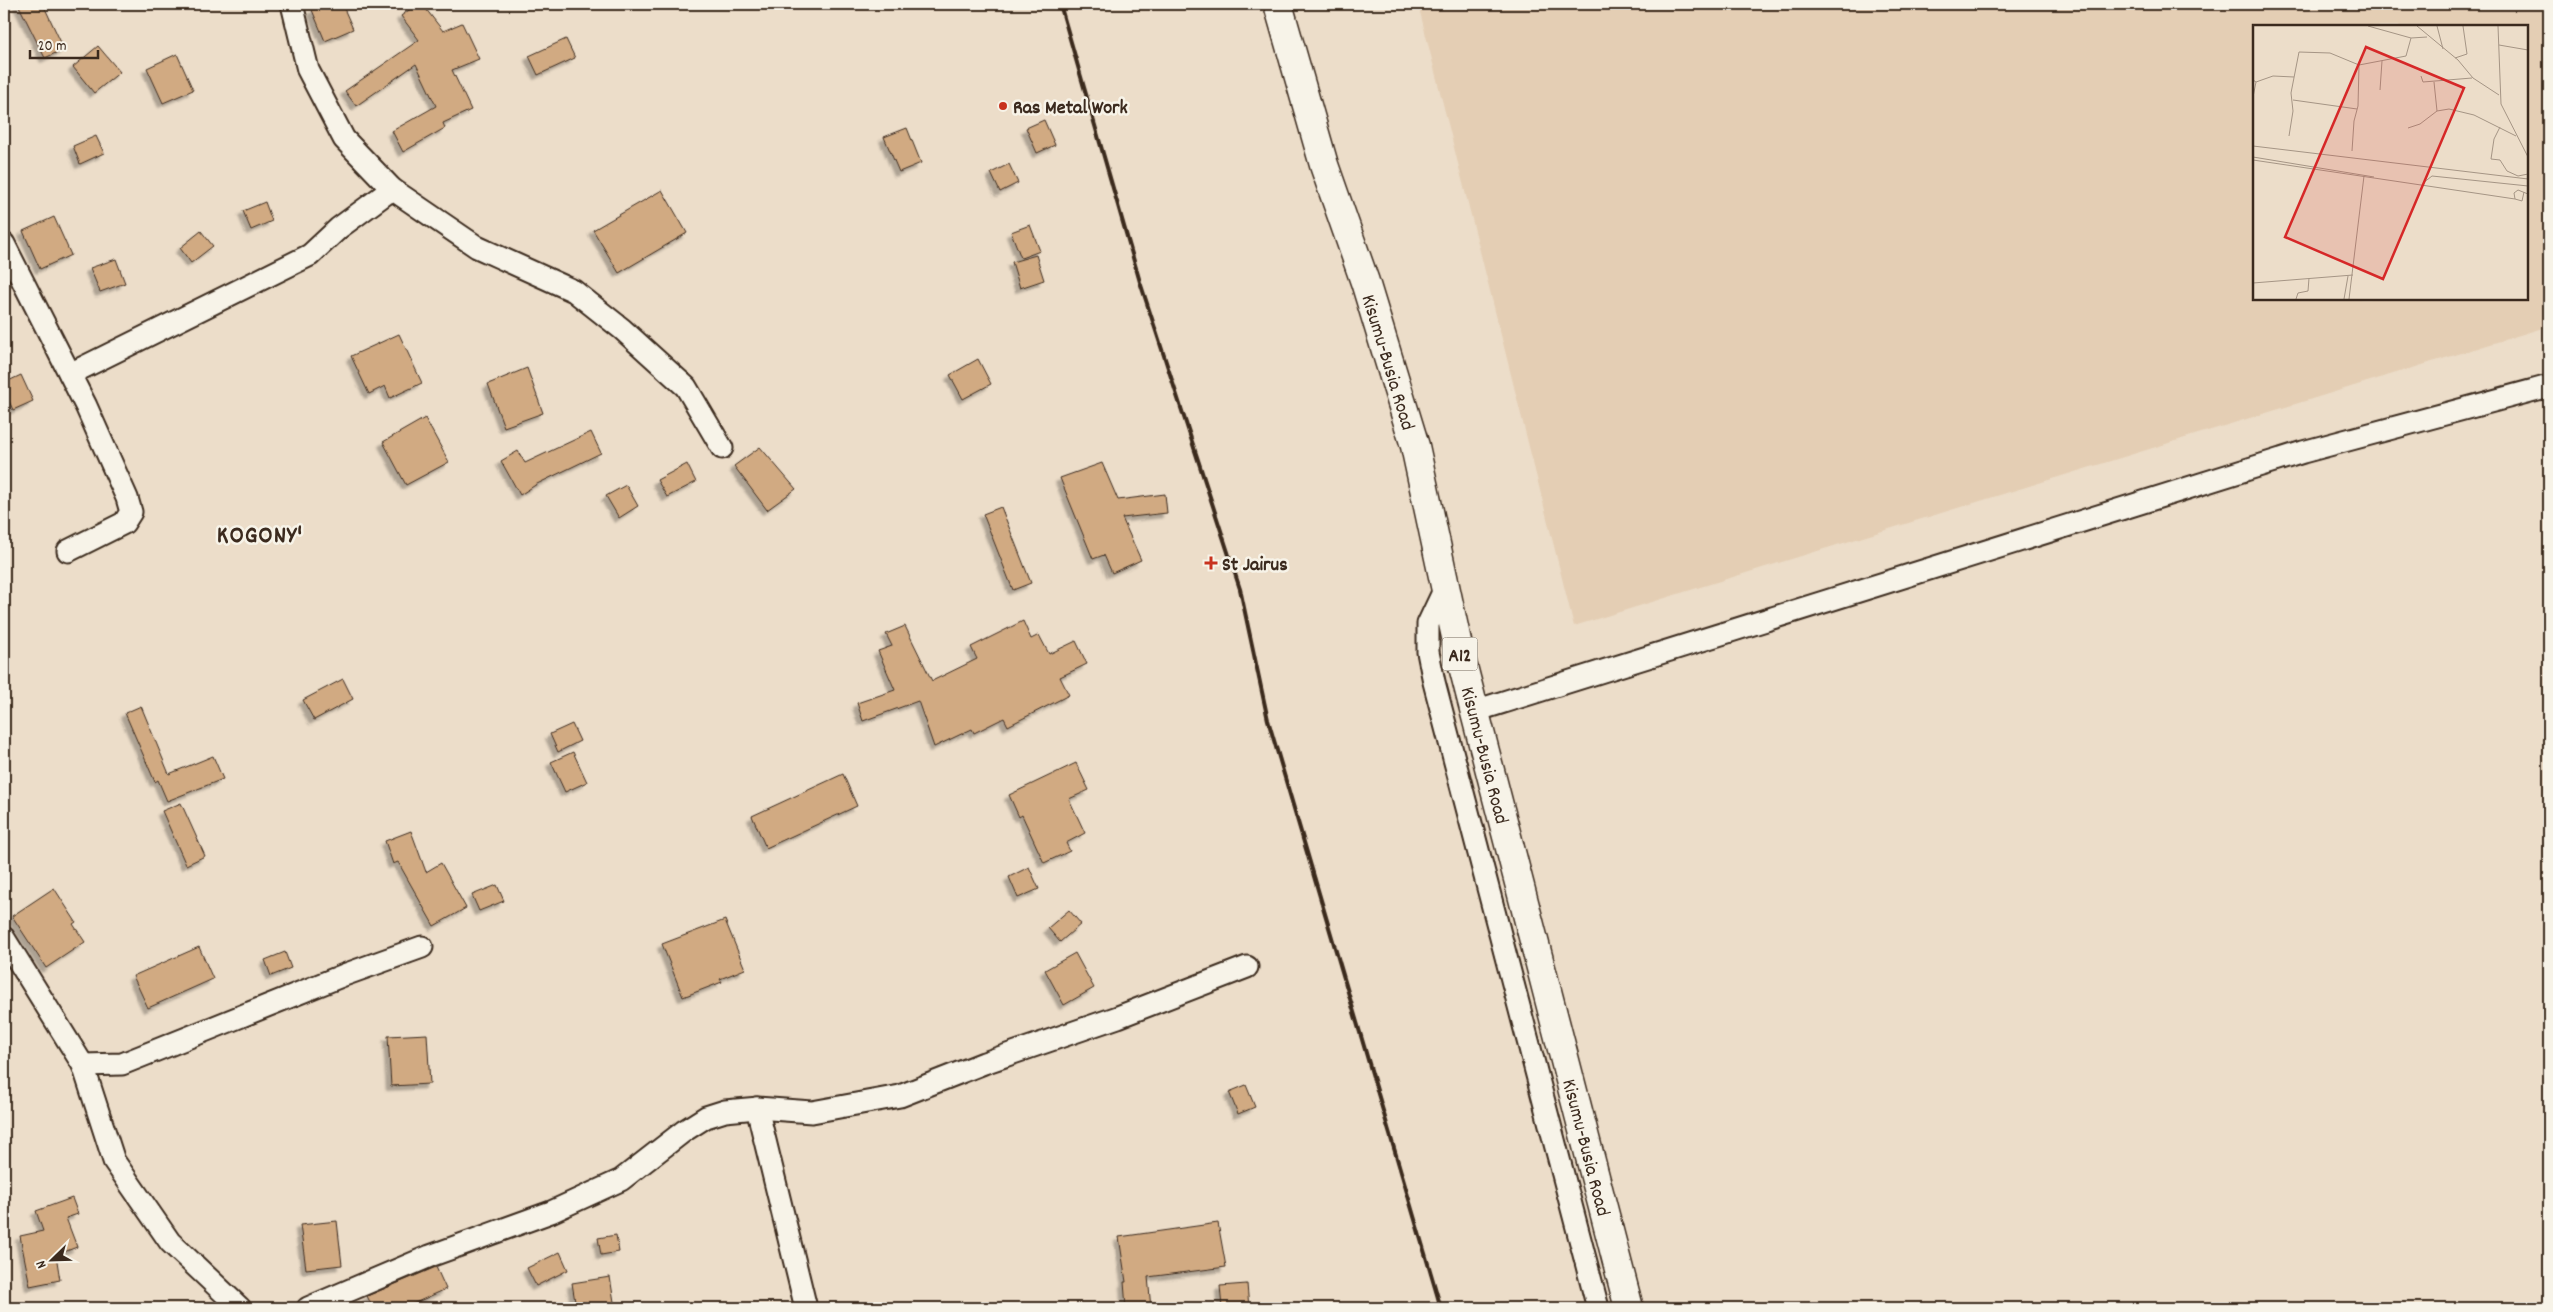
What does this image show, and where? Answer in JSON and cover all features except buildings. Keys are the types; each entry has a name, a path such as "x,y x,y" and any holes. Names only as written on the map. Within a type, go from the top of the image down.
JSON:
{"highway":[{"name":"Kisumu-Busia Road","path":"1278,4 1324,165 1365,282 1415,446 1445,588 1475,711 1629,1308"}],"street":[{"path":"292,4 308,70 344,139 392,189 477,247 574,291 609,318 648,350 686,387 722,448"},
{"path":"70,374 310,255 339,228 392,189"},
{"path":"4,244 70,374 123,490 131,512 124,523 68,551"},
{"path":"1475,711 2303,452 2549,386"},
{"path":"1445,588 1428,624 1428,652 1434,682 1598,1308"},
{"path":"4,938 83,1064 114,1161 170,1242 240,1308"},
{"path":"83,1064 122,1064 344,975 422,947"},
{"path":"308,1308 430,1256 551,1212 621,1180 684,1131 706,1117 725,1111 757,1108 812,1112 900,1096 984,1063 1118,1017 1247,967"},
{"path":"757,1108 806,1308"}],"shaded area":[{"path":"1418,4 2549,4 2549,326 1574,626"}],"railway":[{"path":"1060,4 1140,282 1240,589 1268,720 1441,1308"}],"place":[{"name":"Ras Metal Work","path":"1003,106"},
{"name":"St Jairus","path":"1211,563"}],"district":[{"name":"KOGONY'","path":"260,533"}]}
